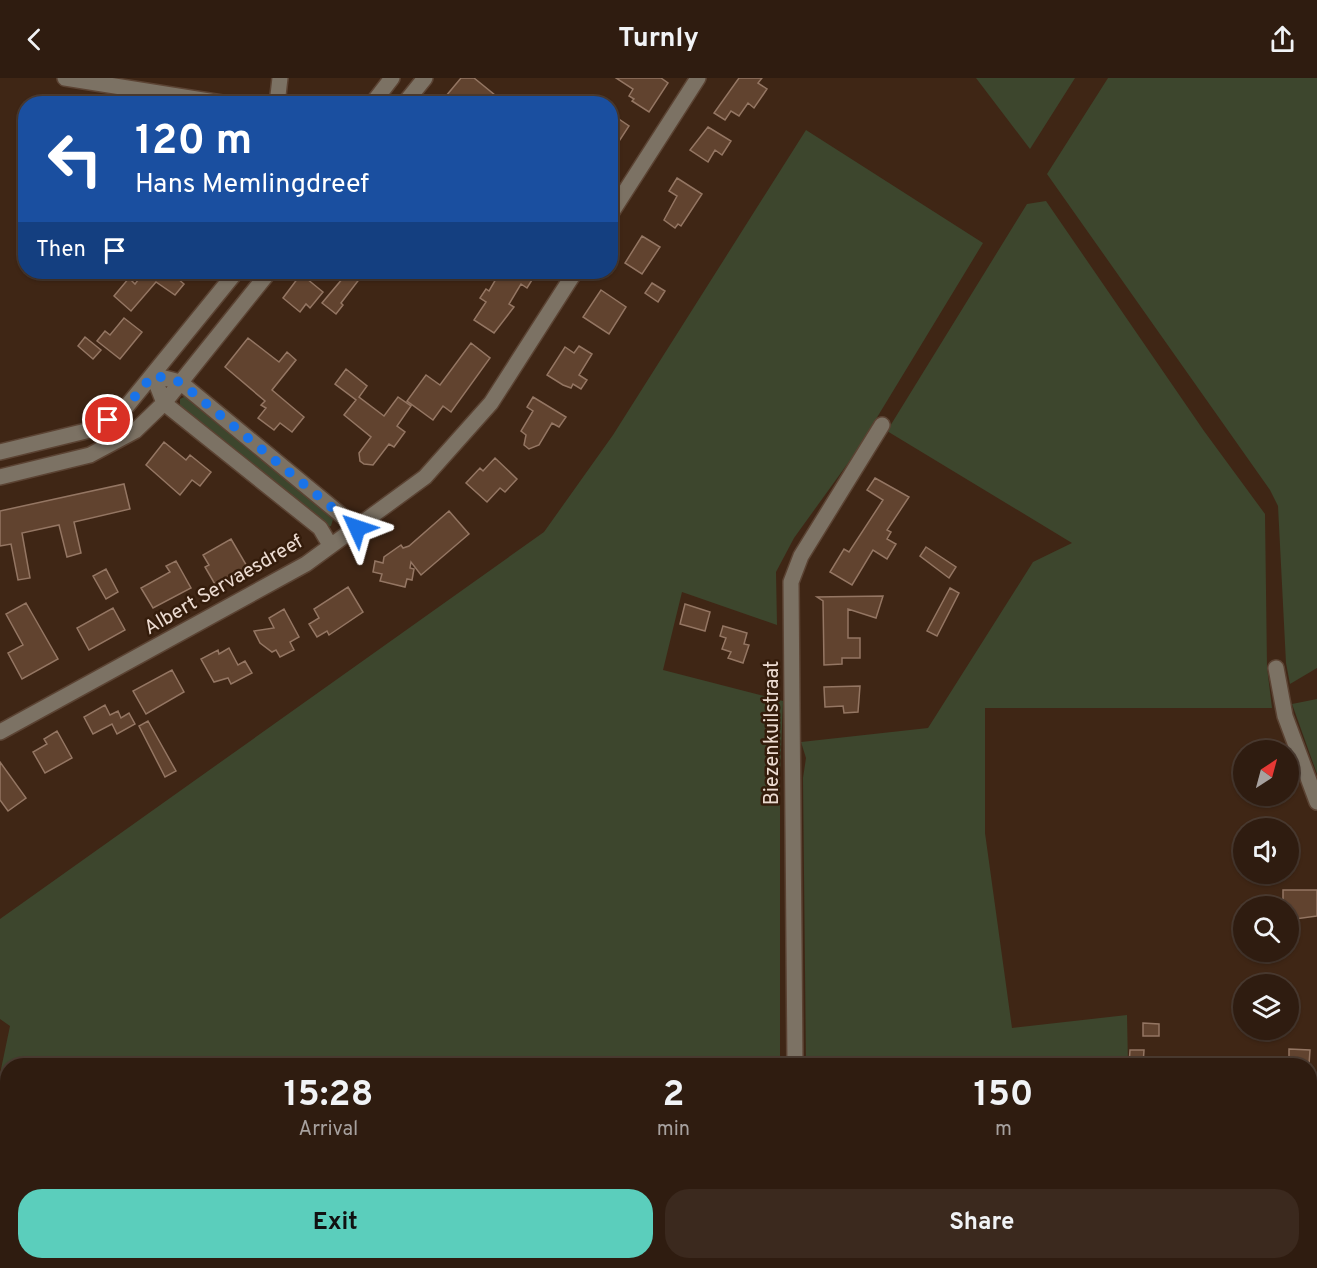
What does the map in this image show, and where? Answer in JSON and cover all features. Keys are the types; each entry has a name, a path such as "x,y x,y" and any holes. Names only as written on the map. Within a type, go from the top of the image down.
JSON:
{"street":[{"path":"65,78 178,96"},
{"path":"278,96 280,78"},
{"path":"378,96 392,78"},
{"path":"410,96 424,78"},
{"path":"618,203 698,78"},
{"path":"0,452 86,431 127,406 230,279"},
{"path":"0,477 73,460 107,448 135,430 164,403 263,279"},
{"name":"Albert Servaesdreef","path":"0,732 306,564 425,477 491,403 571,279"},
{"path":"153,375 180,382 357,528"},
{"path":"153,375 164,403 320,528 330,545"},
{"name":"Biezenkuilstraat","path":"795,1058 791,582 801,556 882,425"},
{"path":"1276,668 1285,716 1317,802"}],"green space":[{"path":"976,78 1075,78 1030,149"},
{"path":"1108,78 1317,78 1317,668 1290,684 1286,663 1278,506 1270,490 1047,174"},
{"path":"806,130 983,243 856,452 794,538 776,572 777,625 682,592 663,670 783,701 780,775 780,1058 3,1058 10,1026 0,1019 0,919 544,532 613,435"},
{"path":"1046,201 1204,431 1265,514 1267,667 1272,708 985,708 985,833 1012,1028 1127,1015 1128,1058 806,1058 803,778 806,758 801,742 928,728 1033,562 1072,543 887,431 1027,204"},
{"path":"189,397 334,516 331,526 327,527 180,407 180,399"},
{"path":"1317,699 1317,774 1292,704"}],"building":[{"path":"461,78 474,78 496,96 446,96"},
{"path":"616,78 661,78 668,83 649,112 632,101 634,99 629,96 633,89"},
{"path":"739,78 762,78 758,83 767,89 754,108 748,103 739,116 731,111 725,120 714,113"},
{"path":"618,118 629,126 618,143"},
{"path":"708,127 731,141 722,155 715,150 708,162 690,150"},
{"path":"677,178 702,194 681,226 678,224 675,228 664,220 677,196 669,191"},
{"path":"642,236 660,247 642,274 625,263"},
{"path":"128,279 135,284 139,279 178,279 184,284 175,295 156,282 131,311 114,296"},
{"path":"297,279 307,279 323,292 310,308 306,304 300,312 283,298"},
{"path":"342,279 359,279 341,303 343,305 336,314 322,303"},
{"path":"496,279 533,279 527,288 521,284 509,304 514,307 494,333 474,320 486,302 480,298 486,289 489,291"},
{"path":"652,283 665,291 658,302 645,293"},
{"path":"601,290 626,307 609,334 583,317"},
{"path":"124,318 142,332 120,359 97,341 105,331 110,335"},
{"path":"85,337 101,350 93,359 78,346"},
{"path":"248,338 279,362 287,352 296,360 272,390 304,417 292,432 280,423 274,430 258,418 266,408 261,405 265,401 225,367"},
{"path":"471,343 490,358 451,412 443,406 433,420 407,401 426,375 440,385"},
{"path":"579,346 592,354 579,375 587,380 581,389 573,384 571,388 563,385 547,375 565,347 574,353"},
{"path":"346,369 367,386 359,397 384,416 398,397 411,406 397,426 405,432 394,447 389,444 373,465 360,461 359,453 371,437 344,415 356,400 335,384"},
{"path":"533,397 566,417 559,427 552,423 539,445 529,449 524,445 526,435 521,431 533,411 527,407"},
{"path":"164,442 186,460 190,455 211,472 200,486 192,480 180,495 146,465"},
{"path":"495,458 517,479 505,492 500,488 487,502 466,483 480,468 483,471"},
{"path":"875,478 909,497 887,530 891,532 887,539 896,544 887,559 873,550 852,585 830,572 844,549 849,552 883,500 867,490"},
{"path":"124,484 130,509 74,522 81,553 67,557 59,525 22,533 30,578 18,580 11,544 0,546 0,511"},
{"path":"449,511 469,534 421,575 411,562 410,568 414,569 412,580 407,579 405,587 380,581 382,574 373,572 375,561 383,563 384,557 401,545 403,548 409,546"},
{"path":"231,539 248,568 216,586 205,567 209,565 203,555"},
{"path":"926,547 956,567 949,578 920,556"},
{"path":"176,561 191,588 153,608 141,588 170,572 166,566"},
{"path":"106,569 118,592 106,599 93,576"},
{"path":"348,587 363,612 329,635 327,631 317,637 309,624 319,618 314,609"},
{"path":"950,588 959,593 937,636 927,631"},
{"path":"883,596 876,618 848,609 848,638 860,638 860,658 842,658 842,664 824,665 823,601 817,597"},
{"path":"26,603 58,659 22,679 8,653 23,645 6,614"},
{"path":"685,604 710,612 705,631 680,624"},
{"path":"113,608 125,630 89,650 77,628"},
{"path":"284,609 299,637 290,642 294,650 280,657 276,650 272,652 260,643 254,631 274,628 269,618"},
{"path":"723,626 747,633 744,644 749,645 743,663 728,658 731,652 722,649 726,638 720,636"},
{"path":"229,648 238,665 245,661 252,673 231,684 228,678 214,682 201,659 218,650 219,654"},
{"path":"172,670 184,692 146,714 133,691"},
{"path":"860,686 858,712 844,713 843,706 825,707 824,687"},
{"path":"105,705 110,715 118,711 121,718 129,713 135,724 117,734 112,724 93,734 84,717"},
{"path":"148,721 176,771 165,777 139,726"},
{"path":"57,731 72,758 45,773 33,752 47,744 44,739"},
{"path":"0,762 26,798 8,811 0,800"},
{"path":"1283,890 1317,890 1317,916 1299,918 1299,896 1283,896"},
{"path":"1143,1023 1159,1024 1159,1036 1143,1036"},
{"path":"1289,1049 1310,1050 1309,1058 1289,1058"},
{"path":"1130,1050 1144,1050 1143,1058 1129,1058"}],"route":[{"path":"108,420 138,395 153,375 180,382 357,528"}]}
